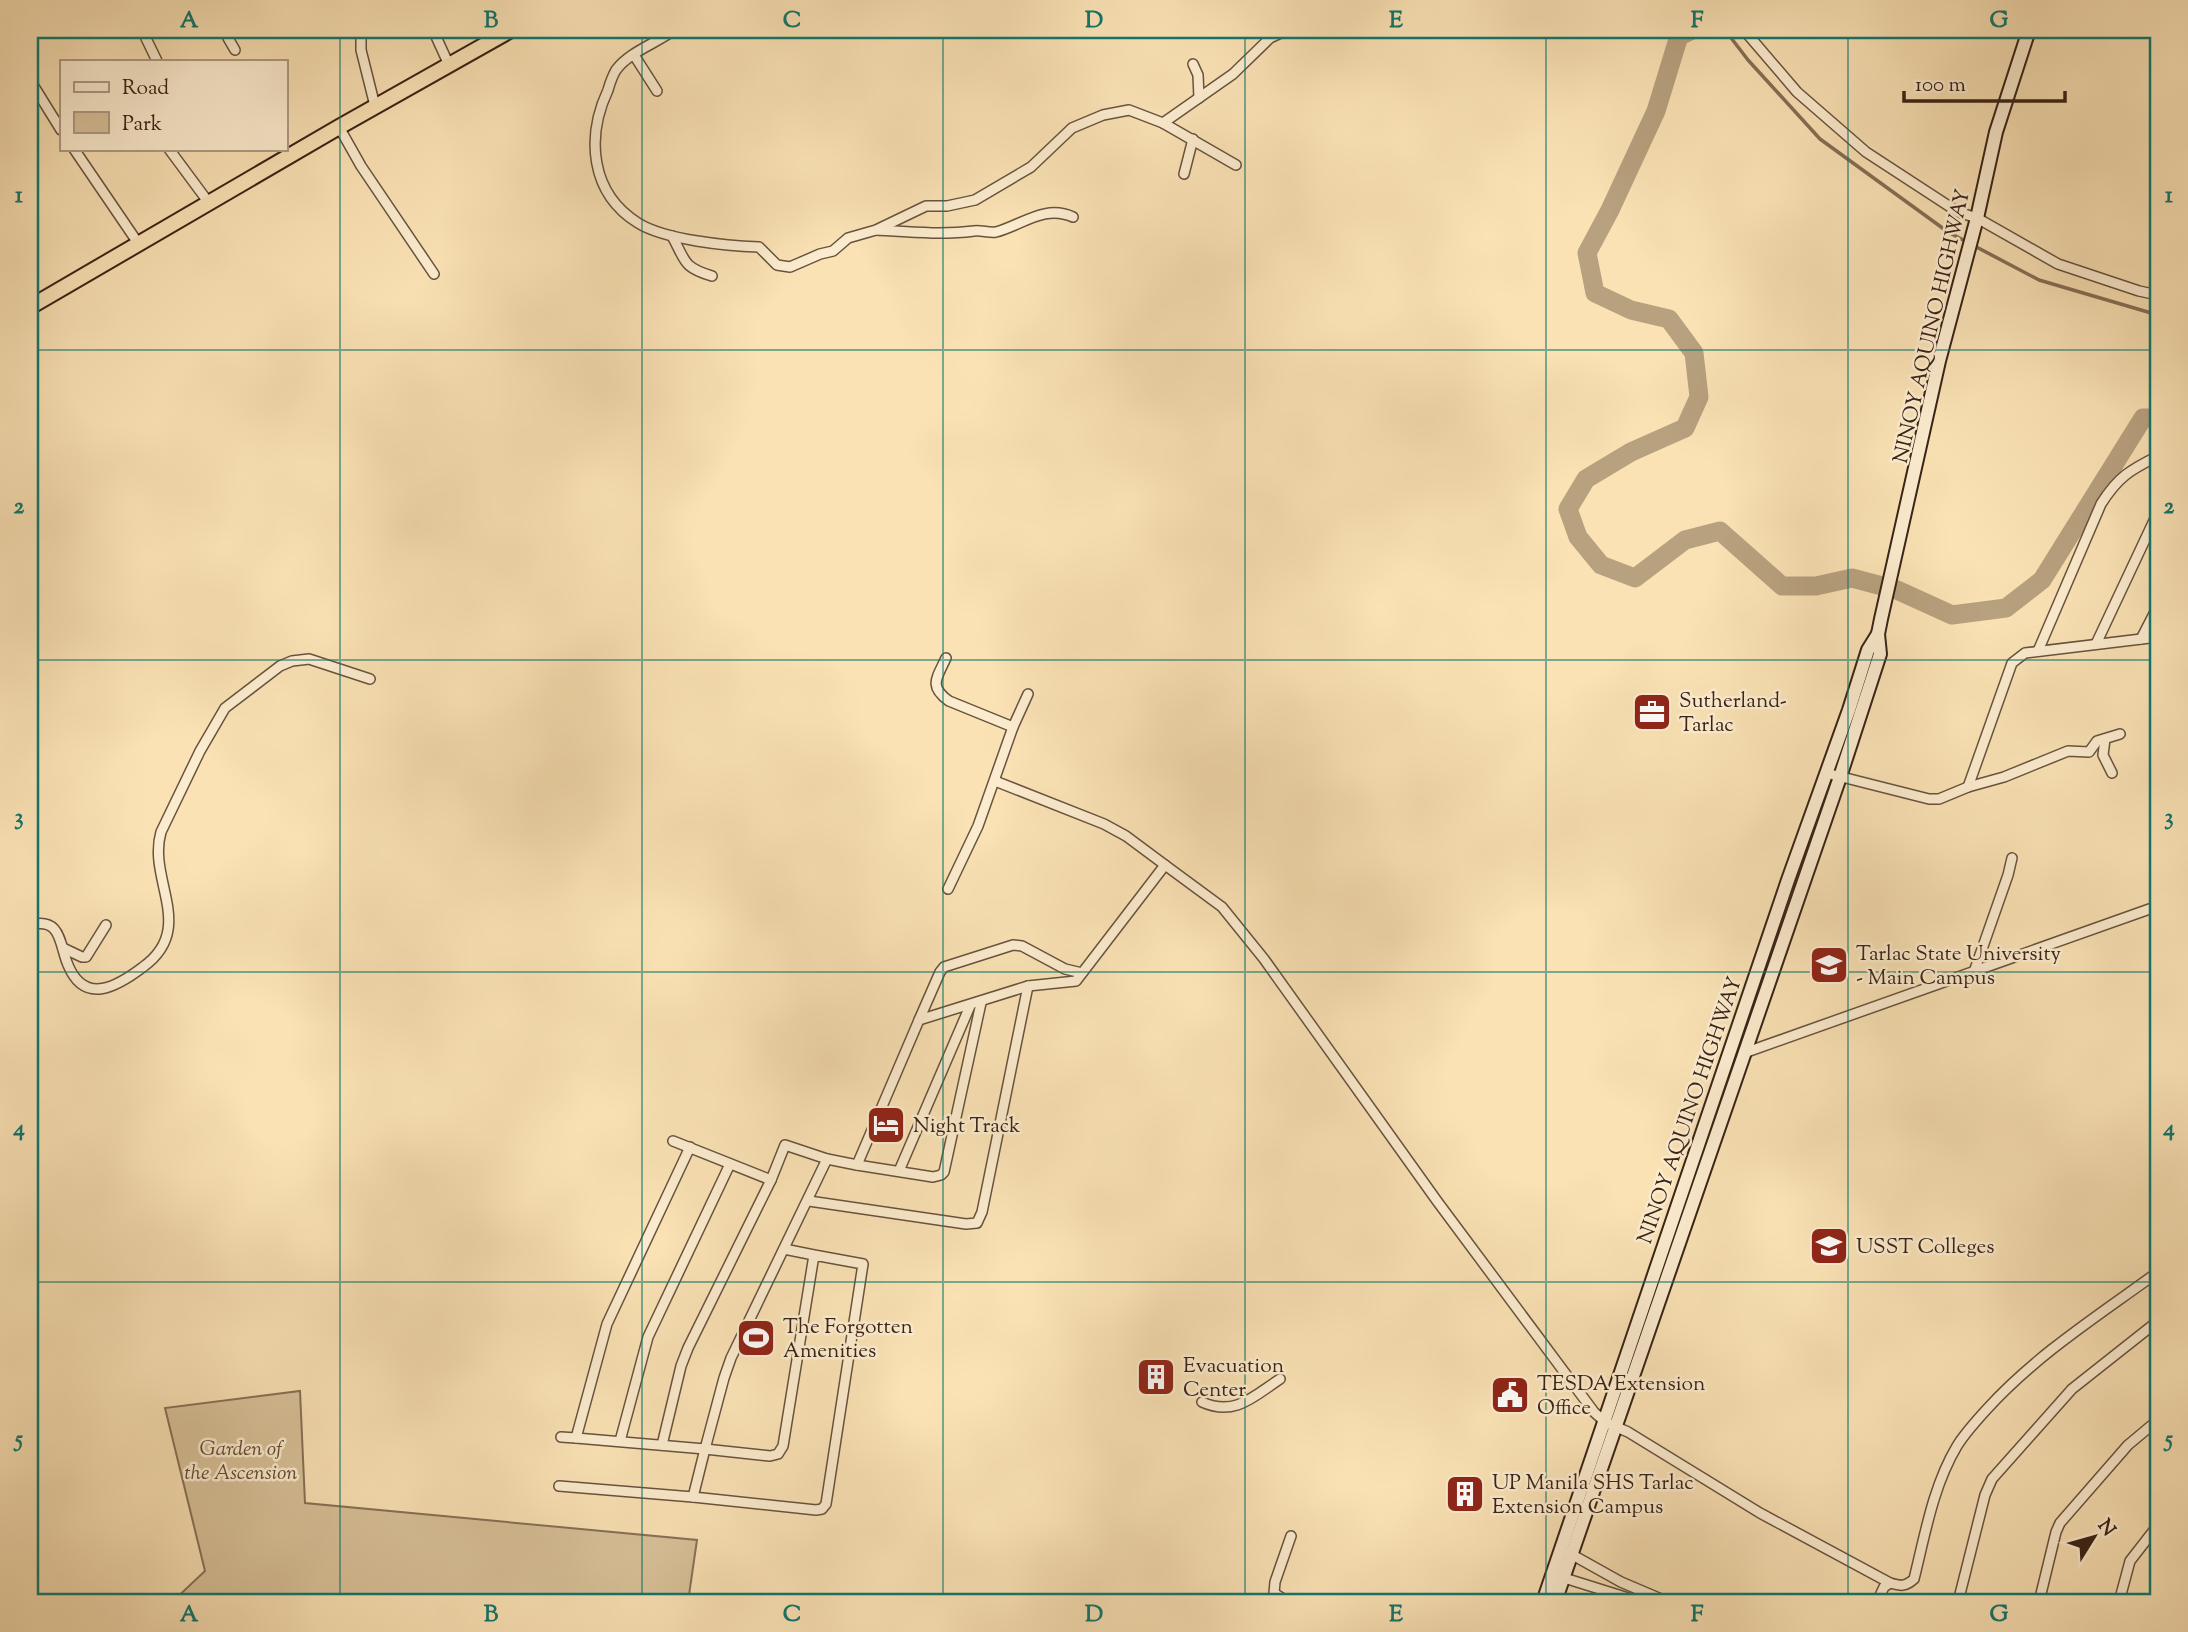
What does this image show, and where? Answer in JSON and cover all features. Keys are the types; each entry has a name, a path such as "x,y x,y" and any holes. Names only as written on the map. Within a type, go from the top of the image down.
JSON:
{"highway":[{"path":"30,307 511,30"}],"main road":[{"name":"NINOY AQUINO HIGHWAY","path":"1543,1602 1558,1577 1567,1552 1744,1053 1880,654 1878,634 1881,619 1946,334 1996,132 2029,30"},
{"name":"NINOY AQUINO HIGHWAY","path":"1611,1424 1747,1000 1868,650 1878,634"},
{"path":"1747,1000 1761,1004"},
{"path":"1724,1069 1737,1073"},
{"name":"NINOY AQUINO HIGHWAY","path":"1555,1602 1558,1577"}],"street":[{"path":"142,30 157,60"},
{"path":"227,30 228,38 236,50"},
{"path":"361,30 360,50 375,106"},
{"path":"433,30 449,65"},
{"path":"674,30 617,69 597,112 594,153 601,182 639,224 672,236 725,246 759,247 777,265 790,267 833,251 848,238 876,230 926,206 947,206 975,200 1031,167 1072,128 1103,115 1129,110 1163,123 1236,165"},
{"path":"1163,123 1233,74 1270,38 1287,30"},
{"path":"1744,30 1797,92 1866,152 1958,212 2058,264 2158,295"},
{"path":"634,55 657,91"},
{"path":"1193,64 1198,75 1199,98"},
{"path":"30,80 60,128"},
{"path":"339,127 361,166 434,274"},
{"path":"1184,174 1193,139"},
{"path":"75,150 138,243"},
{"path":"170,150 209,203"},
{"path":"876,230 951,234 977,230 993,232 1037,214 1065,213 1073,217"},
{"path":"672,236 686,264 712,276"},
{"path":"2038,651 2101,504 2114,483 2135,467 2158,456"},
{"path":"2096,644 2158,513"},
{"path":"2141,639 2158,606"},
{"path":"1968,787 2012,663 2025,653 2158,637"},
{"path":"946,658 936,682 940,695 1013,727"},
{"path":"30,926 42,923 50,926 59,936 67,964 74,975 83,984 96,989 118,985 148,964 161,952 167,937 169,912 159,839 200,751 228,704 280,666 302,659 310,659 370,678"},
{"path":"948,889 978,826 1013,727 1028,694"},
{"path":"1826,773 1929,799 1939,799 1968,787 2004,778 2068,751 2089,752 2097,741 2120,734"},
{"path":"2105,739 2103,755 2112,774"},
{"path":"995,781 1104,824 1126,836 1222,907 1264,959 1594,1412 1760,1513 1890,1583 1908,1585 1913,1579 1944,1473 1958,1444 1975,1423 2034,1363 2158,1272"},
{"path":"1973,972 2012,858"},
{"path":"919,1020 981,1003 1028,986 1071,983 1080,978 1165,865"},
{"path":"1744,1053 2158,906"},
{"path":"63,948 86,957 106,925"},
{"path":"857,1165 940,972 948,965 1016,945 1055,965 1083,972"},
{"path":"1044,983 1055,965"},
{"path":"809,1200 966,1224 977,1223 982,1212 1028,986"},
{"path":"662,1446 681,1366 688,1348 771,1180 785,1145 827,1159 857,1165 933,1177 941,1175 981,1003"},
{"path":"899,1171 970,1006"},
{"path":"673,1141 771,1180"},
{"path":"576,1437 607,1324 690,1147"},
{"path":"693,1497 731,1358 827,1159"},
{"path":"620,1441 648,1337 730,1164"},
{"path":"559,1486 822,1509 826,1504 863,1264 784,1249"},
{"path":"561,1437 770,1456 781,1450 814,1255"},
{"path":"1958,1602 1985,1495 1992,1479 2073,1389 2158,1321"},
{"path":"1202,1402 1229,1408 1280,1379"},
{"path":"2039,1602 2060,1523 2128,1445 2158,1420"},
{"path":"2119,1602 2130,1561 2158,1525"},
{"path":"1270,1602 1291,1536"},
{"path":"1567,1552 1621,1582 1668,1602"},
{"path":"1558,1577 1641,1602"},
{"path":"1877,1602 1884,1587 1890,1583"},
{"path":"1274,1592 1288,1602"}],"green space":[{"name":"Garden of the Ascension","path":"300,1391 305,1503 697,1540 688,1602 172,1602 205,1571 165,1408"}],"waterway":[{"path":"1692,30 1679,36 1656,111 1587,253 1595,293 1631,310 1669,319 1694,353 1699,397 1685,428 1631,452 1586,479 1568,509 1578,537 1601,565 1635,578 1685,540 1720,531 1782,586 1816,586 1852,578 1897,590 1952,615 2006,608 2042,580 2143,418 2158,418"},
{"path":"1725,30 1748,60 1820,139 1948,232 2039,280 2158,315"}],"place":[{"name":"Sutherland- Tarlac","path":"1652,712"},
{"name":"Tarlac State University - Main Campus","path":"1829,965"},
{"name":"Night Track","path":"886,1125"},
{"name":"USST Colleges","path":"1829,1246"},
{"name":"The Forgotten Amenities","path":"756,1338"},
{"name":"Evacuation Center","path":"1156,1377"},
{"name":"TESDA Extension Office","path":"1510,1395"},
{"name":"UP Manila SHS Tarlac Extension Campus","path":"1465,1494"}]}
